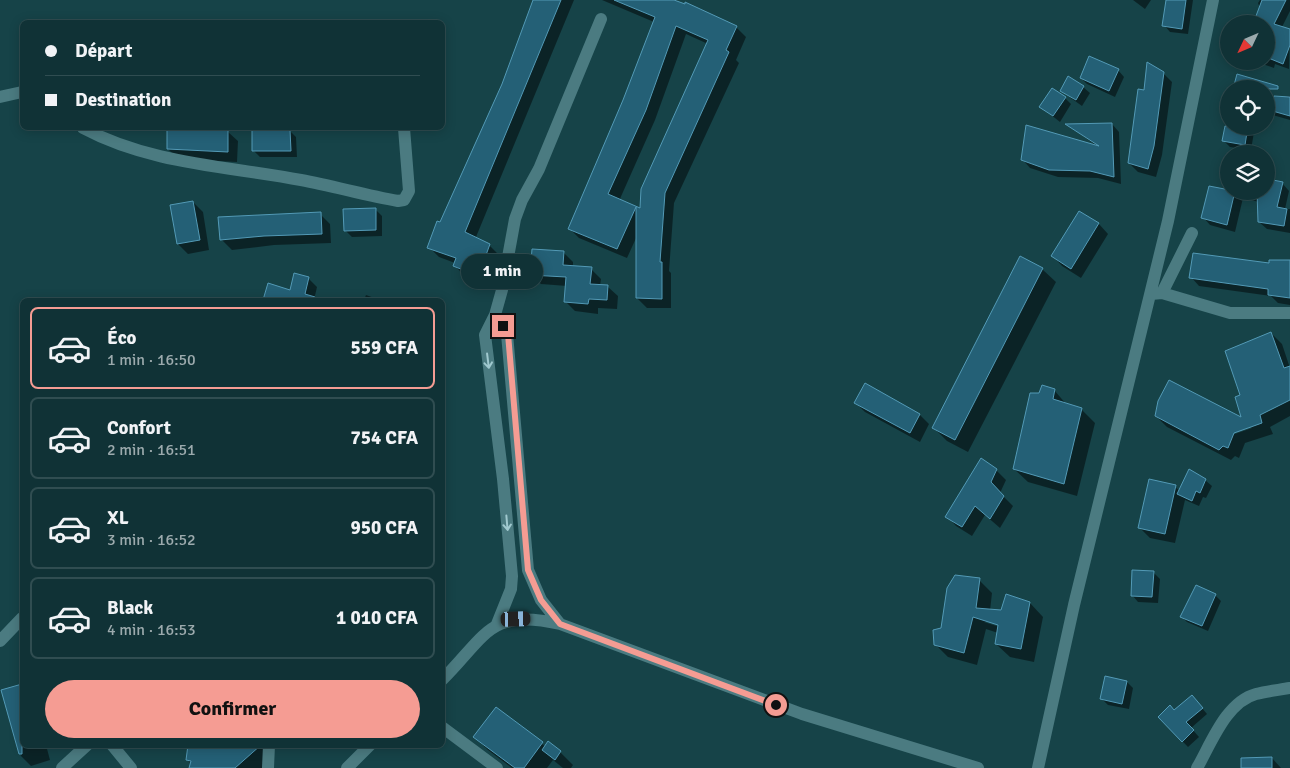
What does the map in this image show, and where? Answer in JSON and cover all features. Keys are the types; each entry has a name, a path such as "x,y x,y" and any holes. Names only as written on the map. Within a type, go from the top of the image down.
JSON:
{"street":[{"path":"1038,768 1074,605 1157,293 1213,0"},
{"path":"497,624 511,589 512,576 503,479 485,336 495,316 502,290 514,219 539,169 600,19"},
{"path":"0,97 20,92"},
{"path":"88,130 124,146 163,158 301,180 398,201 404,200 408,192 404,130"},
{"path":"1157,293 1192,233"},
{"path":"1157,293 1230,313 1290,313"},
{"path":"495,316 508,334 528,570 541,600 560,624"},
{"path":"445,677 486,633 497,624 516,619 534,618 560,624 795,711 978,768"},
{"path":"0,641 20,620"},
{"path":"1197,768 1226,718 1239,703 1254,694 1290,688"},
{"path":"445,729 497,768"},
{"path":"62,768 83,748"},
{"path":"114,748 131,768"},
{"path":"268,768 269,748"},
{"path":"347,768 367,748"}],"building":[{"path":"533,0 561,0 465,232 490,244 481,269 473,266 471,273 453,266 456,258 427,248 437,221 440,222 502,84"},
{"path":"614,0 674,0 685,4 685,2 737,26 726,50 729,52 665,193 660,262 662,262 662,299 636,298 636,207 617,249 568,229 623,100 655,17","holes":["676,26 708,40 641,189 640,208 608,194 646,110"]},
{"path":"1166,0 1186,0 1182,29 1162,26"},
{"path":"1262,0 1286,0 1275,22 1275,15 1256,15"},
{"path":"1275,24 1290,29 1290,45 1283,64 1275,61"},
{"path":"1089,56 1119,69 1109,91 1080,78"},
{"path":"1147,62 1164,72 1154,146 1148,169 1128,163 1138,89 1144,90"},
{"path":"1237,74 1258,80 1235,80"},
{"path":"1068,76 1084,86 1076,100 1060,91"},
{"path":"1052,88 1066,97 1053,116 1039,107"},
{"path":"1275,96 1290,97 1290,116 1275,112"},
{"path":"1112,123 1114,177 1090,171 1049,170 1021,160 1026,125 1099,146 1065,124"},
{"path":"167,130 228,130 228,152 167,149"},
{"path":"252,130 290,130 291,151 252,151"},
{"path":"1223,135 1247,135 1245,145 1222,141"},
{"path":"1275,180 1283,182 1277,207 1287,209 1284,226 1258,222 1257,200 1275,200"},
{"path":"1209,186 1220,188 1220,200 1233,200 1227,225 1201,218"},
{"path":"193,201 200,240 177,244 170,205"},
{"path":"376,208 376,230 344,231 343,209"},
{"path":"1079,211 1099,223 1071,269 1051,256"},
{"path":"321,212 322,234 220,240 218,217"},
{"path":"532,249 564,251 563,265 592,267 590,284 608,285 607,300 589,299 588,304 564,302 566,277 530,275"},
{"path":"1193,253 1269,263 1269,260 1290,260 1290,298 1268,295 1268,289 1189,278"},
{"path":"1020,256 1043,268 955,440 932,428"},
{"path":"294,273 309,277 305,294 315,297 264,298 268,283 290,290"},
{"path":"1271,332 1284,368 1290,366 1290,400 1260,415 1262,423 1234,433 1228,448 1223,446 1219,450 1155,416 1158,401 1169,380 1241,417 1235,397 1240,395 1225,351"},
{"path":"865,383 920,414 910,433 854,403"},
{"path":"1042,385 1055,389 1053,399 1082,408 1064,484 1013,469 1030,393 1039,393"},
{"path":"981,458 997,469 991,482 1004,496 990,519 975,506 962,527 945,517"},
{"path":"1189,469 1206,479 1200,493 1196,491 1192,501 1177,494"},
{"path":"1149,479 1176,485 1165,534 1138,528"},
{"path":"1132,570 1154,571 1152,597 1131,596"},
{"path":"955,575 980,578 976,608 1001,610 1006,594 1030,602 1021,649 995,644 998,625 973,617 964,653 934,645 933,630 941,628 947,588"},
{"path":"1196,585 1216,594 1202,626 1180,617"},
{"path":"1105,676 1127,681 1122,704 1100,699"},
{"path":"20,685 20,748 22,748 22,754 19,754 1,690"},
{"path":"1192,695 1203,708 1186,722 1194,730 1182,742 1158,717 1170,705 1174,710"},
{"path":"496,707 543,742 524,768 515,768 473,737"},
{"path":"548,741 561,751 555,760 542,750"},
{"path":"188,748 258,748 235,768 189,768 191,761 186,760"},
{"path":"1272,757 1272,768 1241,768 1241,758"}],"route":[{"path":"503,326 508,334 528,570 541,600 560,624 776,705"}]}
